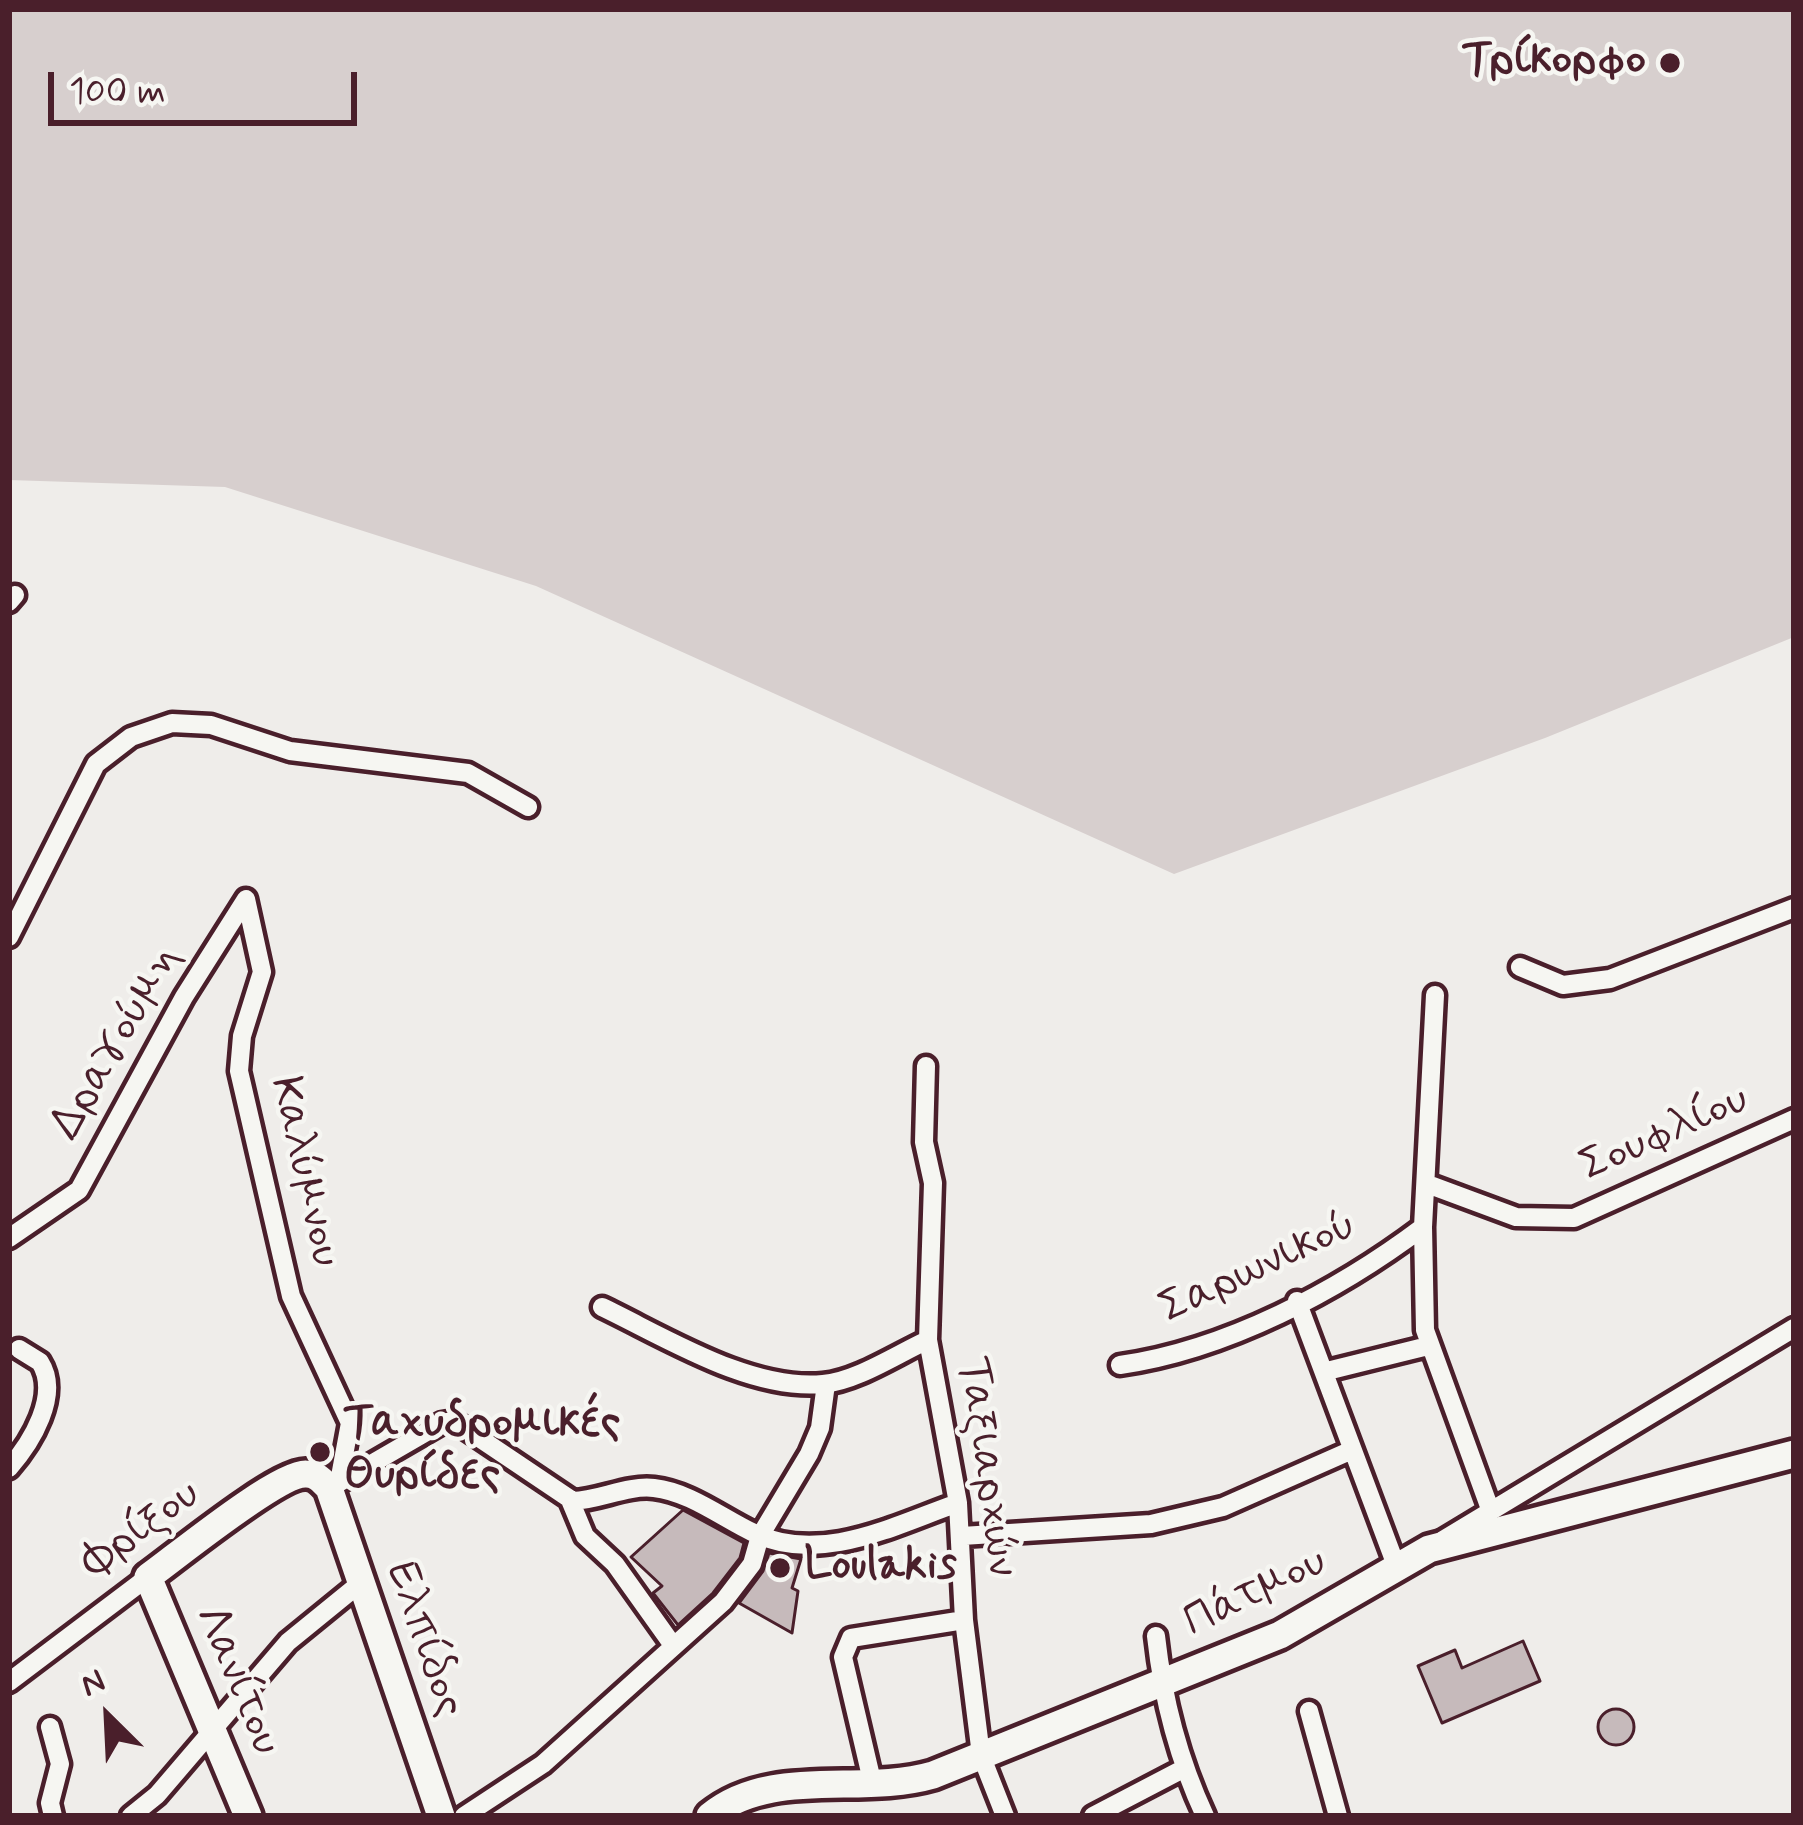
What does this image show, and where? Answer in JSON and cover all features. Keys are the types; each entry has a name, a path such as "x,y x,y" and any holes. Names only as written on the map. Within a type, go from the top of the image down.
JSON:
{"street":[{"path":"9,937 96,764 131,737 172,723 211,724 290,751 468,773 528,807"},
{"name":"Καλύμνου","path":"230,922 246,899 262,972 242,1036 239,1071 291,1296 350,1423 334,1485"},
{"path":"1520,967 1563,985 1610,979 1794,908"},
{"name":"Δραγούμη","path":"9,1238 79,1190 230,922"},
{"path":"1435,995 1430,1185 1424,1227 1428,1346 1490,1509"},
{"name":"Ταξιαρχών","path":"926,1066 924,1142 933,1183 928,1340 958,1503 964,1620 981,1755 1005,1816"},
{"name":"Σουφλίου","path":"1430,1185 1516,1217 1574,1218 1794,1118"},
{"name":"Σαρωνικού","path":"1120,1365 1186,1352 1357,1271 1424,1227"},
{"path":"1297,1301 1397,1568"},
{"path":"464,1816 543,1764 723,1602 752,1564 760,1536 809,1454 826,1384 778,1378 726,1363 602,1306"},
{"name":"Πάτμου","path":"710,1816 753,1791 916,1780 1280,1635 1583,1459 1794,1328"},
{"name":"Ταξιαρχών","path":"826,1384 928,1340"},
{"path":"1327,1371 1428,1346"},
{"path":"9,1468 35,1433 46,1380 40,1362 19,1349"},
{"path":"334,1485 454,1421 570,1500 585,1536 615,1564 672,1644"},
{"path":"962,1536 1151,1524 1223,1507 1352,1450"},
{"path":"1429,1549 1794,1454"},
{"name":"Φρίξου","path":"9,1682 290,1478 314,1474 334,1485"},
{"name":"Ελπίδος","path":"334,1485 358,1585 441,1816"},
{"path":"570,1500 645,1487 673,1491 760,1536 805,1545 843,1543 958,1503"},
{"name":"Λανίτου","path":"148,1577 248,1816"},
{"path":"131,1816 288,1642 358,1585"},
{"path":"873,1785 843,1657 845,1645 851,1638 964,1620"},
{"path":"1156,1636 1162,1684 1183,1769 1205,1816"},
{"path":"1310,1711 1338,1816"},
{"path":"50,1726 60,1764 50,1803 53,1816"},
{"path":"1093,1816 1183,1769"}],"shaded area":[{"path":"9,9 1794,9 1794,637 1545,738 1174,874 536,586 225,487 9,480"}],"building":[{"path":"683,1510 744,1543 740,1558 713,1593 678,1625 653,1593 662,1586 631,1557"},
{"path":"769,1553 801,1559 792,1588 798,1591 792,1633 739,1603 763,1571"},
{"path":"1523,1641 1540,1681 1442,1723 1418,1666 1455,1650 1462,1668"},
{"path":"1616,1709 1629,1714 1634,1727 1629,1740 1616,1745 1603,1740 1598,1727 1603,1714"}],"place":[{"name":"Τρίκορφο","path":"1670,63"},
{"name":"Ταχυδρομικές Θυρίδες","path":"320,1452"},
{"name":"Loulakis","path":"780,1568"}]}
